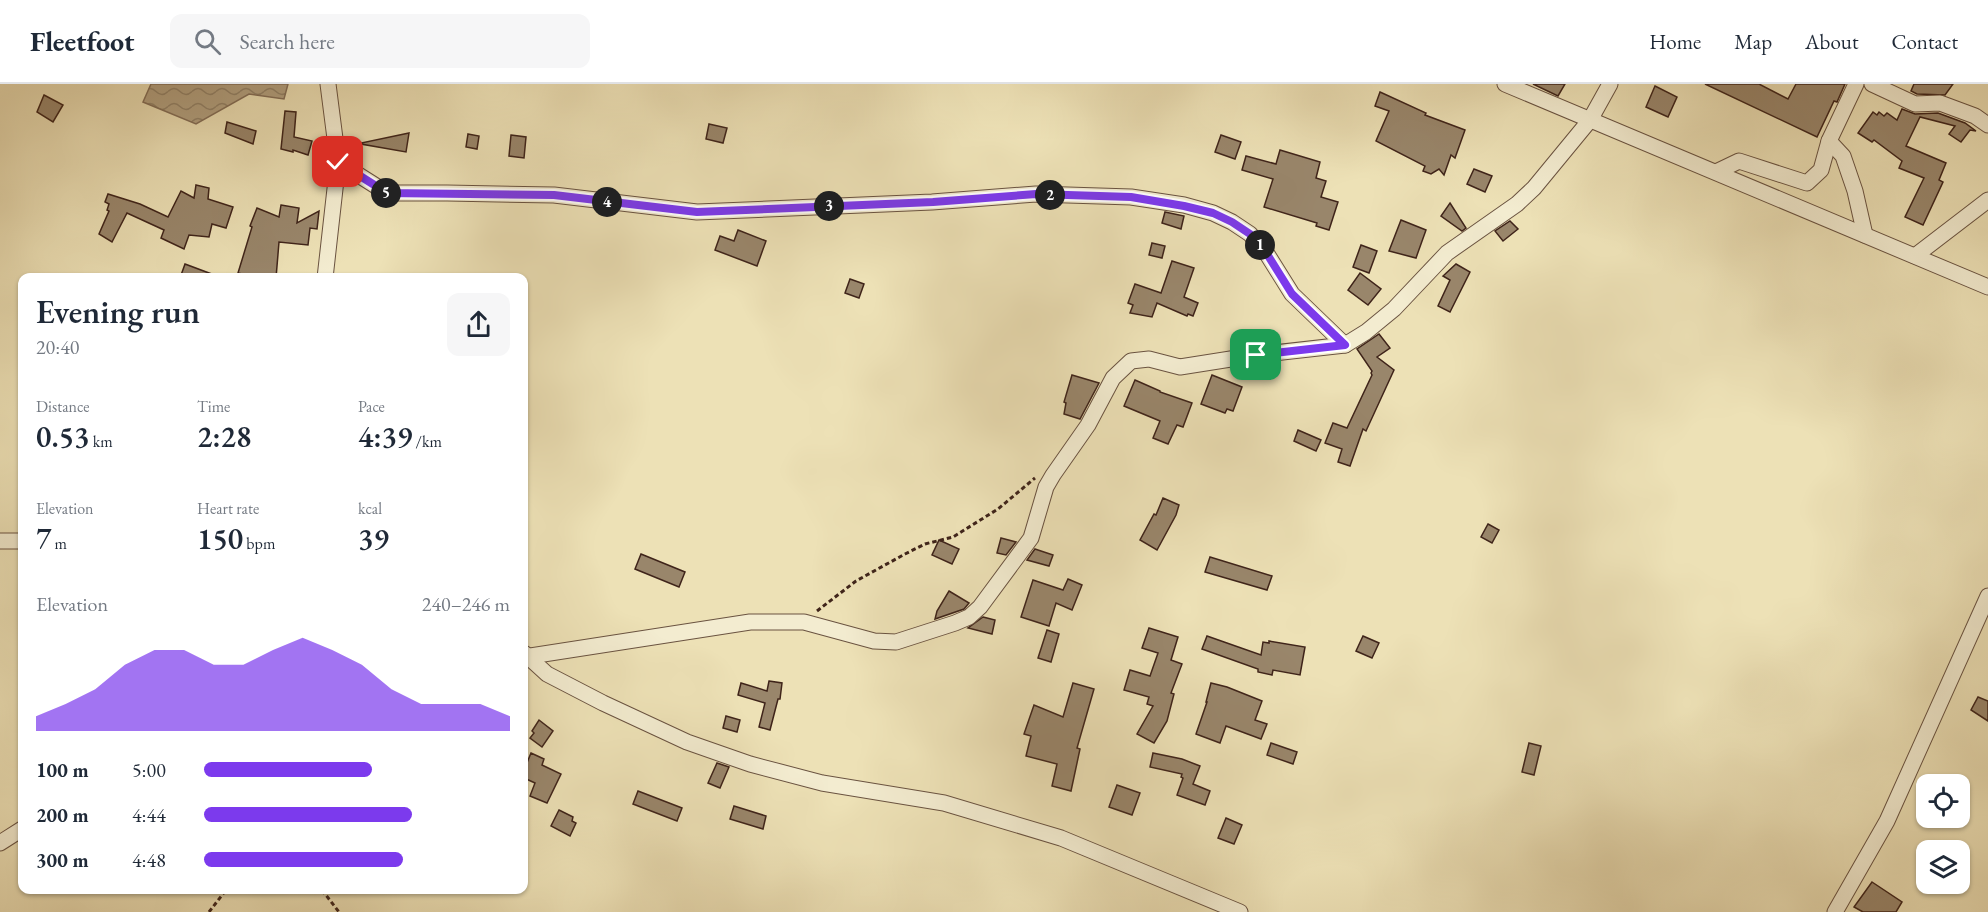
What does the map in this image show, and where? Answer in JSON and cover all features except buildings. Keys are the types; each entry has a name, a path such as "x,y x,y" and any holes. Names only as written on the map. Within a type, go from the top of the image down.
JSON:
{"street":[{"path":"326,273 338,162 328,84"},
{"path":"1505,84 1988,286"},
{"path":"528,655 750,622 804,622 874,641 896,642 955,623 969,616 980,607 1031,538 1046,487 1088,425 1113,378 1131,361 1149,359 1180,367 1256,355 1345,345 1366,332 1394,309 1447,253 1517,204 1534,188 1590,120 1610,84"},
{"path":"1716,172 1739,161 1807,183 1821,170 1828,141 1856,84"},
{"path":"1872,84 1915,104 1940,103 1975,116 1988,125"},
{"path":"1828,141 1842,156 1855,191 1865,235"},
{"path":"338,162 387,193 554,195 697,212 933,202 1036,194 1131,197 1184,206 1213,213 1250,234 1267,254 1292,294 1345,345"},
{"path":"1915,256 1988,200"},
{"path":"0,541 18,541"},
{"path":"1835,912 1887,821 1988,596"},
{"path":"528,658 547,674 687,742 750,764 822,783 944,803 1061,838 1240,912"},
{"path":"0,843 18,832"}],"path":[{"path":"804,622 856,581 925,544 952,537 998,509 1031,480 1057,468"},
{"path":"209,912 223,894"},
{"path":"325,894 339,912"}],"water":[{"path":"151,84 288,84 284,99 249,94 196,124 143,102"}],"route":[{"path":"338,162 387,193 554,195 697,212 933,202 1036,194 1131,197 1184,206 1213,213 1250,234 1267,254 1292,294 1345,345 1256,355"}]}
